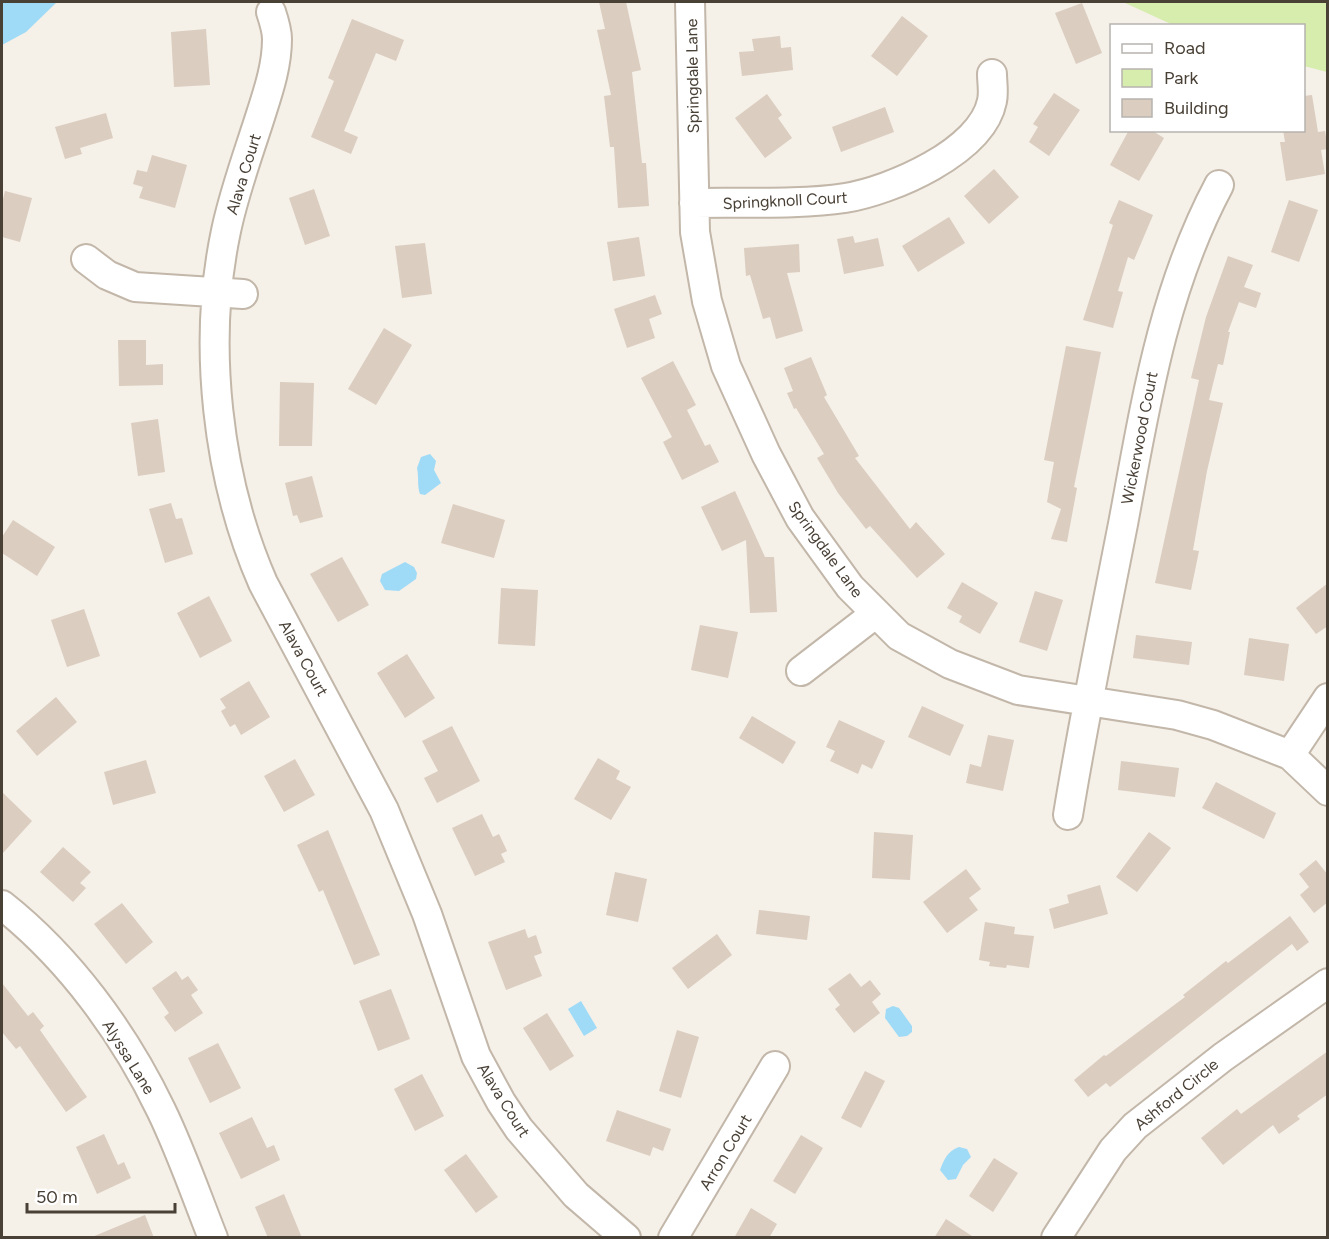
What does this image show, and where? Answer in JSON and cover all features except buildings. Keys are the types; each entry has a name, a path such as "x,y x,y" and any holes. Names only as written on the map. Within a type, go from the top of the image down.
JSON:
{"street":[{"name":"Springdale Lane","path":"690,2 695,232 707,301 726,366 766,454 800,518 850,587 899,636 920,649 992,681 1036,694 1087,699 1177,715 1213,725 1290,755 1328,791"},
{"name":"Alava Court","path":"271,12 278,36 275,67 226,231 231,294 216,358 218,409 231,489 252,559 387,817 429,921 476,1056 501,1102 519,1129 576,1195 626,1238"},
{"name":"Springknoll Court","path":"694,203 843,199 896,184 948,155 976,130 992,102 992,74"},
{"name":"Wickerwood Court","path":"1068,815 1087,699 1147,389 1163,321 1188,250 1219,185"},
{"path":"86,259 107,275 135,287 231,294"},
{"path":"801,671 875,614"},
{"path":"1290,755 1328,698"},
{"name":"Alyssa Lane","path":"2,905 45,942 71,972 120,1038 162,1112 213,1238"},
{"name":"Ashford Circle","path":"1056,1238 1113,1149 1135,1126 1223,1056 1328,982"},
{"name":"Arron Court","path":"674,1238 775,1066"}],"green space":[{"path":"1123,2 1327,2 1327,72 1305,66 1305,24 1171,24"}],"water":[{"path":"2,2 57,2 26,32 2,45"},
{"path":"430,454 436,461 434,470 441,483 425,495 420,494 419,491 417,468 421,457"},
{"path":"405,562 414,567 417,573 416,579 399,591 385,590 380,581 382,574"},
{"path":"581,1001 597,1028 584,1036 568,1009"},
{"path":"893,1006 899,1008 912,1026 912,1032 907,1036 899,1037 885,1018 886,1009"},
{"path":"959,1147 967,1149 971,1157 963,1165 956,1179 948,1180 940,1170 949,1153"}]}
